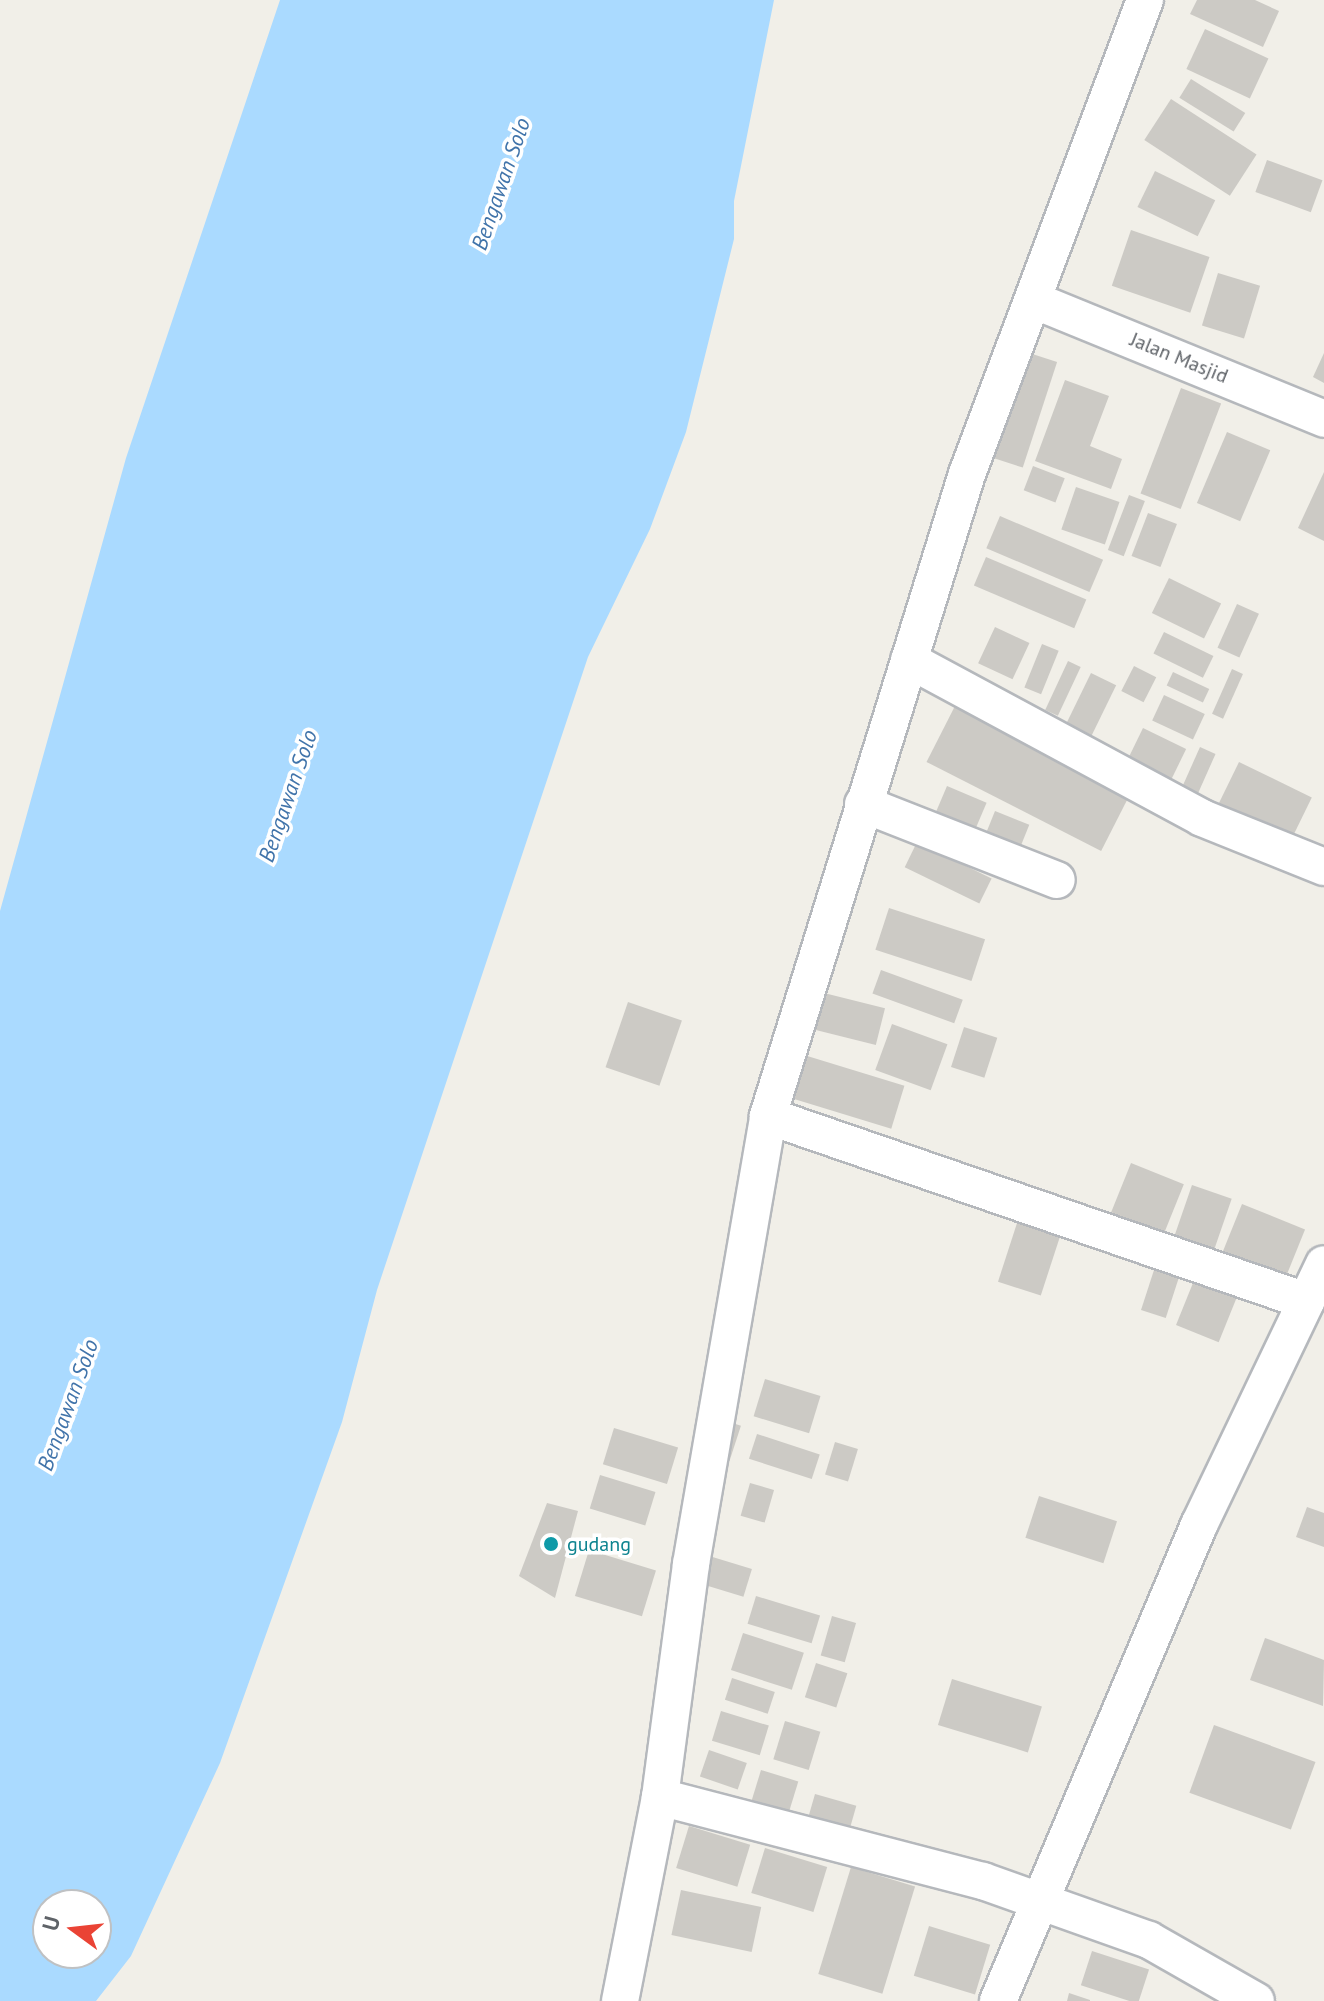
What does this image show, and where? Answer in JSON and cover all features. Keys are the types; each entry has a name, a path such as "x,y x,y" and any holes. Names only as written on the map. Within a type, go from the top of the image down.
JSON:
{"street":[{"path":"620,2001 660,1797 698,1520 768,1116 967,474 1145,0"},
{"name":"Jalan Masjid","path":"1033,300 1324,419"},
{"path":"909,660 1202,818 1324,867"},
{"path":"863,804 1057,880"},
{"path":"768,1116 1306,1301"},
{"path":"998,2001 1044,1902 1199,1525 1324,1264"},
{"path":"660,1797 969,1877 1044,1902 1149,1940 1256,2001"}],"water":[{"name":"Bengawan Solo","path":"280,0 774,0 734,201 734,239 686,432 650,529 588,657 377,1290 342,1422 220,1763 131,1956 96,2001 0,2001 0,911 126,458"}],"building":[{"path":"1197,0 1255,0 1279,11 1263,47 1190,14"},
{"path":"1205,29 1268,59 1250,98 1186,69"},
{"path":"1191,79 1245,113 1234,132 1179,98"},
{"path":"1171,99 1257,155 1230,196 1144,140"},
{"path":"1267,160 1322,180 1311,212 1255,192"},
{"path":"1155,171 1215,200 1198,236 1137,207"},
{"path":"1131,230 1209,257 1190,313 1112,286"},
{"path":"1218,273 1260,286 1244,338 1202,326"},
{"path":"1020,350 1057,362 1023,468 986,456"},
{"path":"1324,353 1324,383 1313,377"},
{"path":"1065,380 1109,396 1090,446 1122,459 1111,489 1035,461"},
{"path":"1181,388 1221,403 1181,509 1141,493"},
{"path":"1227,432 1270,450 1240,521 1197,503"},
{"path":"1033,466 1065,478 1055,502 1024,490"},
{"path":"1324,472 1324,541 1298,528"},
{"path":"1076,487 1119,502 1105,545 1061,530"},
{"path":"1129,495 1145,501 1124,556 1108,550"},
{"path":"1148,513 1177,524 1160,567 1132,556"},
{"path":"1000,516 1103,560 1089,592 986,548"},
{"path":"986,557 1086,600 1074,628 974,586"},
{"path":"1169,578 1221,603 1204,638 1152,613"},
{"path":"1237,604 1259,614 1239,658 1217,648"},
{"path":"995,627 1029,643 1013,679 978,663"},
{"path":"1164,632 1213,656 1203,678 1153,654"},
{"path":"1042,644 1059,651 1041,694 1024,688"},
{"path":"1068,661 1081,667 1058,716 1045,710"},
{"path":"1134,666 1156,677 1144,702 1121,691"},
{"path":"1232,669 1243,674 1223,719 1212,714"},
{"path":"1173,672 1209,689 1203,702 1167,686"},
{"path":"1091,673 1116,685 1085,749 1060,737"},
{"path":"1164,695 1205,714 1193,739 1152,720"},
{"path":"956,704 1131,793 1101,851 926,762"},
{"path":"1143,728 1186,749 1172,779 1129,758"},
{"path":"1200,747 1216,754 1198,793 1183,786"},
{"path":"1239,762 1312,798 1290,842 1218,806"},
{"path":"947,786 987,803 969,843 930,827"},
{"path":"995,811 1029,825 1015,861 980,847"},
{"path":"917,842 992,878 979,904 905,867"},
{"path":"889,908 985,939 971,981 875,950"},
{"path":"881,970 963,1000 954,1023 872,993"},
{"path":"820,992 885,1008 876,1045 811,1029"},
{"path":"628,1002 682,1021 659,1086 606,1067"},
{"path":"892,1024 947,1044 931,1090 875,1070"},
{"path":"964,1027 997,1038 984,1078 951,1067"},
{"path":"804,1055 904,1086 891,1129 791,1098"},
{"path":"1131,1163 1184,1184 1164,1233 1111,1212"},
{"path":"1192,1185 1232,1199 1214,1250 1174,1236"},
{"path":"1242,1204 1305,1229 1285,1279 1222,1253"},
{"path":"1019,1217 1062,1231 1041,1296 998,1282"},
{"path":"1154,1270 1179,1278 1166,1318 1141,1310"},
{"path":"1197,1273 1240,1290 1219,1342 1176,1325"},
{"path":"765,1379 820,1396 809,1433 754,1416"},
{"path":"720,1419 741,1426 729,1461 709,1454"},
{"path":"614,1428 678,1448 667,1484 603,1464"},
{"path":"757,1434 820,1454 812,1479 749,1459"},
{"path":"835,1442 858,1449 848,1482 825,1475"},
{"path":"600,1475 655,1492 645,1525 590,1508"},
{"path":"750,1483 774,1490 765,1523 741,1516"},
{"path":"1039,1496 1117,1521 1103,1563 1025,1538"},
{"name":"gudang","path":"547,1503 578,1511 555,1598 519,1576"},
{"path":"1307,1507 1324,1513 1324,1547 1296,1537"},
{"path":"589,1550 656,1570 642,1616 575,1596"},
{"path":"706,1555 752,1569 743,1597 698,1583"},
{"path":"756,1596 820,1616 812,1643 748,1624"},
{"path":"832,1616 856,1623 845,1662 821,1655"},
{"path":"743,1633 804,1653 792,1690 731,1670"},
{"path":"1265,1638 1324,1660 1323,1706 1250,1680"},
{"path":"816,1663 847,1673 836,1707 805,1697"},
{"path":"732,1678 775,1692 768,1714 725,1700"},
{"path":"952,1679 1042,1706 1028,1752 938,1725"},
{"path":"721,1711 769,1726 760,1755 712,1741"},
{"path":"785,1721 820,1732 809,1770 773,1759"},
{"path":"1214,1725 1315,1762 1291,1830 1189,1793"},
{"path":"709,1750 747,1763 738,1789 700,1776"},
{"path":"761,1770 798,1781 786,1823 748,1811"},
{"path":"815,1794 856,1806 850,1828 809,1816"},
{"path":"689,1826 750,1845 737,1887 676,1868"},
{"path":"765,1848 827,1867 813,1912 751,1893"},
{"path":"851,1867 915,1887 882,1994 818,1974"},
{"path":"681,1890 761,1907 752,1952 671,1935"},
{"path":"929,1926 990,1945 975,1994 914,1976"},
{"path":"1092,1951 1149,1970 1139,2001 1129,2001 1081,1985"},
{"path":"1069,1993 1090,2000 1090,2001 1067,2001"}],"place":[{"name":"gudang","path":"551,1544"}]}
